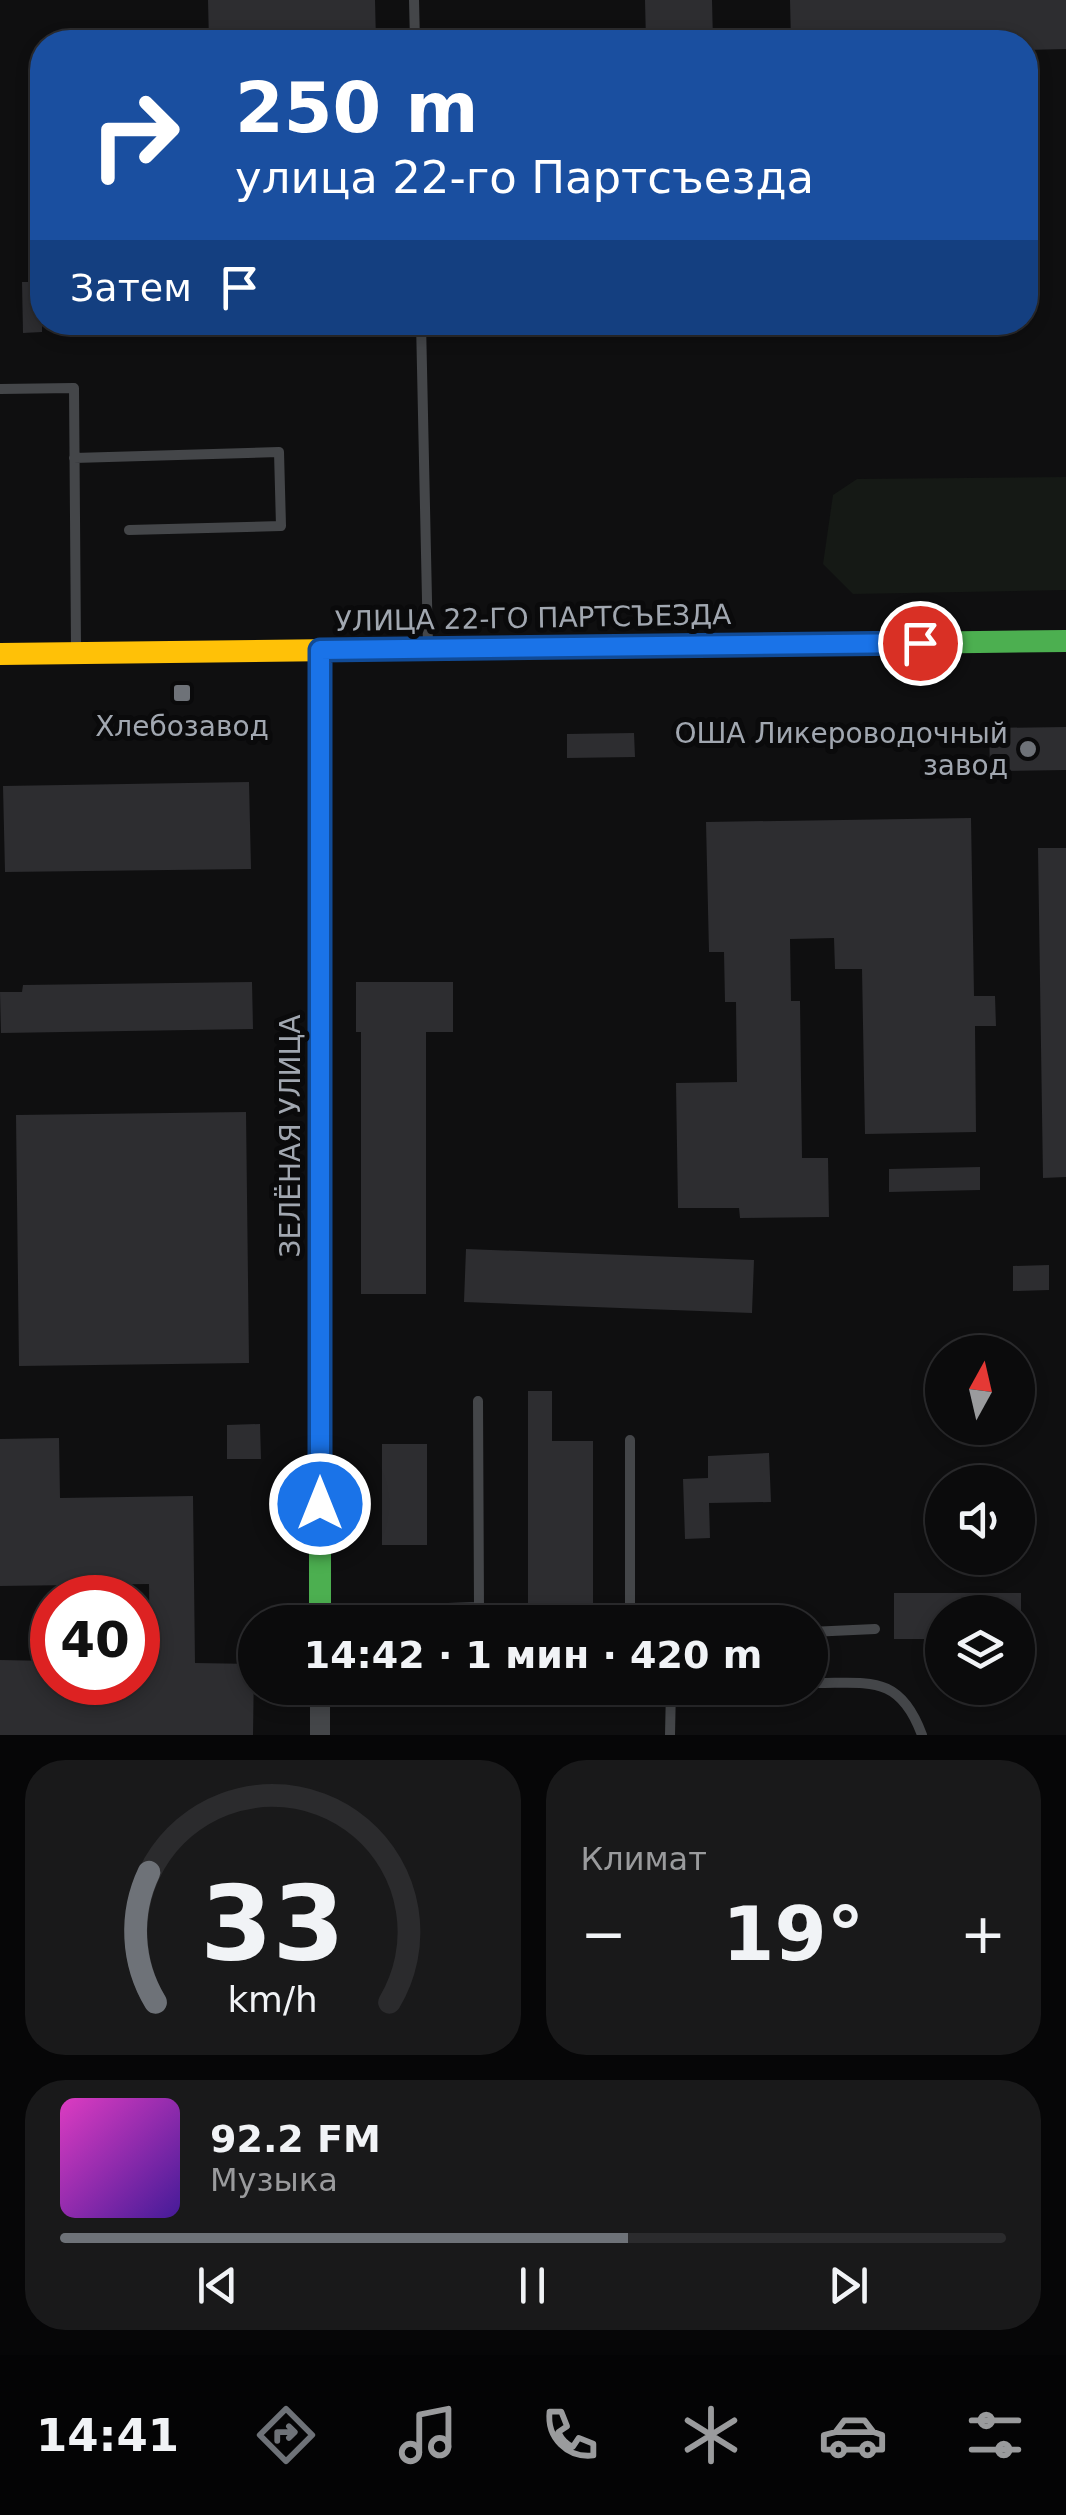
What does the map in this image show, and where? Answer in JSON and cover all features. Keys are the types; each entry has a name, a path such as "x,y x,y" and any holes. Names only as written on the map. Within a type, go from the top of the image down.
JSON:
{"main road":[{"name":"УЛИЦА 22-ГО ПАРТСЪЕЗДА","path":"0,654 1066,641"},
{"name":"ЗЕЛЁНАЯ УЛИЦА","path":"320,650 320,1605"}],"street":[{"path":"320,1705 320,1735"}],"lane":[{"path":"414,0 415,30"},
{"path":"421,335 428,649"},
{"path":"0,389 74,388 76,654"},
{"path":"74,458 279,452 281,526 129,530"},
{"path":"478,1401 479,1605"},
{"path":"630,1440 630,1605"},
{"path":"828,1631 875,1629"},
{"path":"828,1683 876,1684 901,1695 922,1735"},
{"path":"670,1735 671,1705"}],"shaded area":[{"path":"1066,477 1066,590 853,594 823,564 833,495 857,479"}],"building":[{"path":"208,0 375,0 376,30 209,30"},
{"path":"645,0 712,0 713,30 646,30"},
{"path":"790,0 1066,0 1066,49 1038,50 1038,30 791,30"},
{"path":"22,282 30,282 30,333 23,333"},
{"name":"ОША Ликероводочный завод","path":"1066,727 1066,770 990,771 989,728"},
{"path":"634,733 635,757 567,758 567,734"},
{"path":"249,782 251,869 5,872 3,786"},
{"path":"971,818 974,996 995,996 996,1026 975,1026 976,1132 865,1134 862,969 835,969 834,938 790,939 791,1001 800,1001 802,1158 828,1158 829,1217 740,1218 739,1208 678,1208 676,1083 737,1082 736,1002 725,1002 724,952 709,952 706,822"},
{"path":"1038,848 1066,848 1066,1177 1043,1178"},
{"path":"252,982 253,1029 1,1033 0,992 22,992 23,985"},
{"path":"356,982 453,982 453,1032 426,1032 426,1294 361,1294 361,1032 356,1032"},
{"path":"246,1112 249,1363 19,1366 16,1115"},
{"path":"980,1167 980,1190 889,1192 889,1169"},
{"path":"466,1249 754,1260 752,1313 464,1302"},
{"path":"1049,1265 1049,1290 1013,1291 1013,1266"},
{"path":"528,1391 552,1391 552,1441 593,1441 593,1605 528,1605"},
{"path":"260,1424 261,1459 227,1459 227,1425"},
{"path":"59,1438 60,1498 193,1496 195,1663 238,1664 238,1705 253,1705 253,1735 0,1735 0,1660 30,1661 30,1705 160,1705 160,1575 30,1575 30,1586 0,1586 0,1439"},
{"path":"382,1444 427,1444 427,1545 382,1545"},
{"path":"769,1453 771,1502 709,1503 710,1538 685,1539 683,1479 708,1478 708,1456"},
{"path":"894,1593 1021,1593 925,1595 925,1639 894,1639"}],"traffic: fast":[{"path":"499,648 1066,641"},
{"path":"320,1063 320,1605"}],"traffic: slow":[{"path":"0,654 499,648"}],"traffic: jam":[{"path":"320,650 320,1063"}],"place":[{"name":"Хлебозавод","path":"182,693"},
{"name":"ОША Ликероводочный завод","path":"1028,749"}],"route":[{"path":"320,1504 320,650 920,643"}]}
